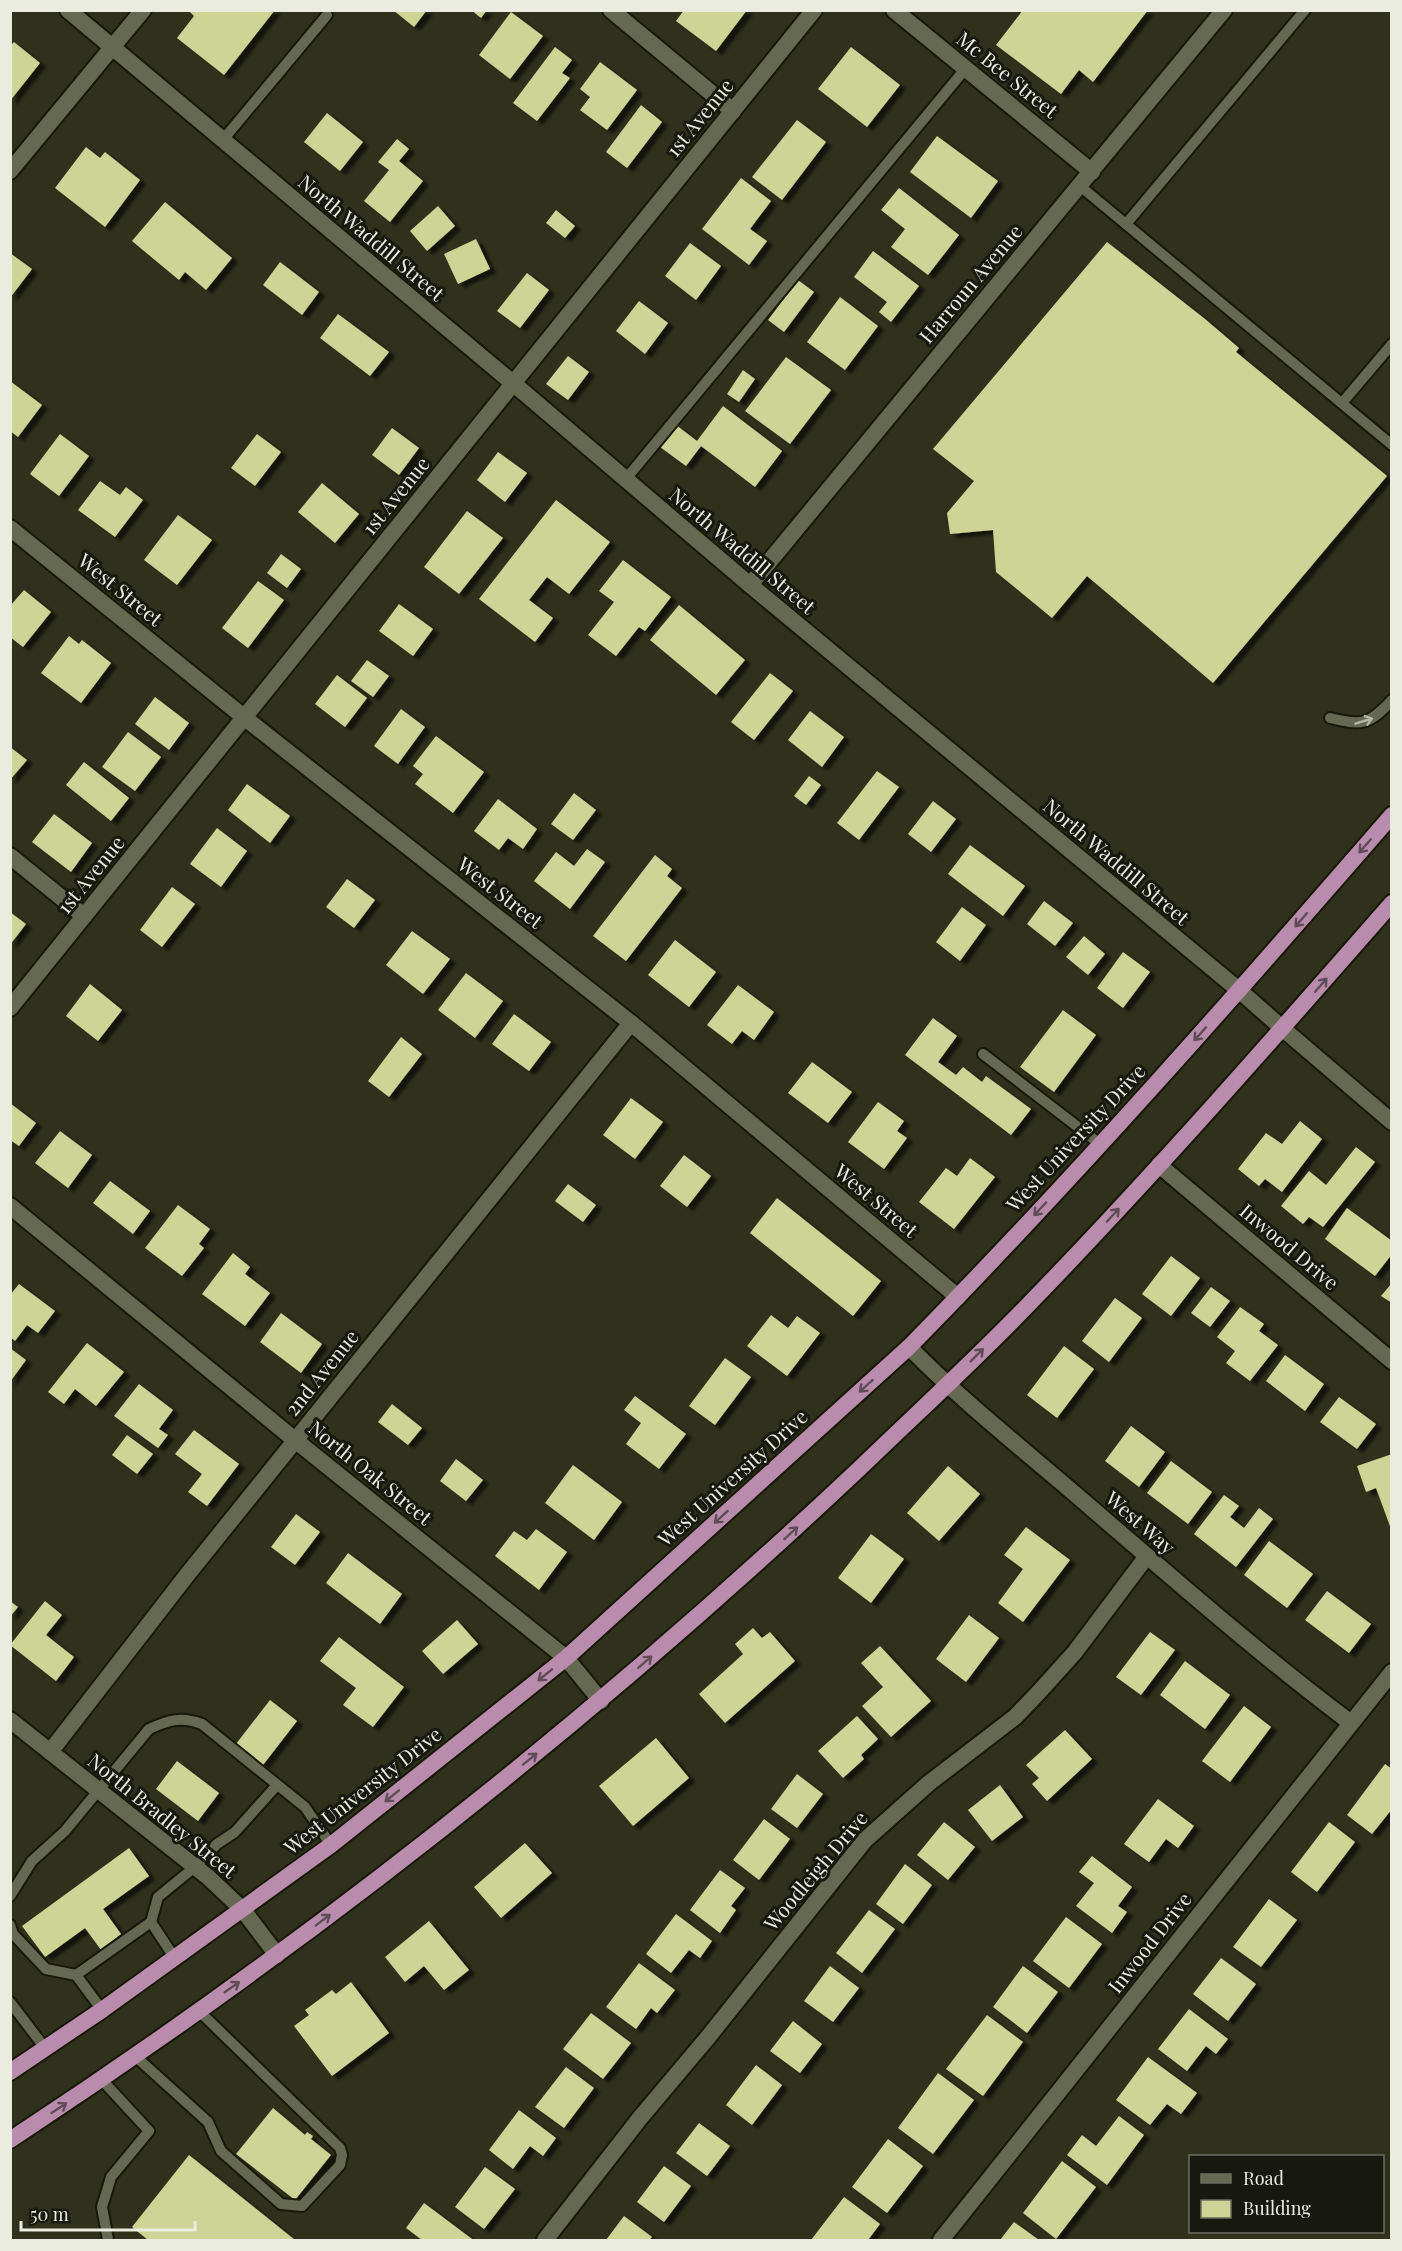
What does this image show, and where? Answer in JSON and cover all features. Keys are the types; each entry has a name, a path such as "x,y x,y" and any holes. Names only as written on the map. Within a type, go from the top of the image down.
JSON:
{"highway":[{"name":"West University Drive","path":"10,2072 102,2010 331,1845 566,1658 909,1347 958,1297 1240,991 1392,815"},
{"path":"10,2140 102,2080 277,1955 485,1796 601,1701 777,1545 947,1385 1027,1306 1159,1166 1392,903"}],"street":[{"name":"North Waddill Street","path":"68,10 750,585 1240,991 1392,1122"},
{"path":"10,171 142,10"},
{"path":"610,10 733,111"},
{"name":"1st Avenue","path":"10,1008 814,10"},
{"name":"Mc Bee Street","path":"894,10 1092,172"},
{"name":"Harroun Avenue","path":"750,585 1224,10"},
{"name":"West Street","path":"10,528 245,718 631,1023 958,1297"},
{"path":"10,856 84,916"},
{"name":"2nd Avenue","path":"50,1752 295,1440 631,1023"},
{"name":"Inwood Drive","path":"1159,1166 1392,1362"},
{"name":"North Oak Street","path":"10,1206 566,1658 601,1701"},
{"name":"West Way","path":"909,1347 947,1385 1284,1673 1351,1723"},
{"name":"Woodleigh Drive","path":"545,2241 640,2118 709,2036 865,1840 929,1783 1015,1717 1031,1701 1075,1652 1147,1556"},
{"name":"Inwood Drive","path":"941,2241 1392,1672"},
{"name":"North Bradley Street","path":"10,1720 196,1866 243,1910 277,1955"}],"lane":[{"path":"1126,224 1305,10"},
{"path":"222,141 327,15"},
{"path":"625,480 966,68"},
{"path":"1080,186 1392,445"},
{"path":"1342,403 1392,344"},
{"path":"1330,718 1357,724 1367,722 1379,714 1392,699"},
{"path":"983,1054 1100,1144"},
{"path":"10,1896 32,1861 65,1831 149,1729 167,1721 188,1719 202,1724 305,1807 331,1845"},
{"path":"76,1975 152,1922 158,1897 196,1866 217,1844 235,1832 277,1785"},
{"path":"152,1922 174,1957"},
{"path":"10,1925 13,1934 46,1969 76,1975 102,2010"},
{"path":"10,2002 45,2048"},
{"path":"135,2056 208,2122 221,2151 281,2204 302,2206 340,2165 342,2155 340,2148 199,2011"},
{"path":"102,2080 149,2131 111,2177 102,2207 108,2241"}],"building":[{"path":"188,10 275,10 224,75 177,38 194,16"},
{"path":"393,10 427,10 414,27"},
{"path":"471,10 487,10 481,18"},
{"path":"684,10 747,10 716,51 676,21"},
{"path":"1023,10 1148,10 1093,82 1079,70 1061,94 996,45"},
{"path":"511,12 543,36 510,79 479,55"},
{"path":"14,42 40,63 10,101 10,46"},
{"path":"555,47 572,60 562,73 570,78 537,121 513,103"},
{"path":"851,47 900,85 867,127 818,89"},
{"path":"600,62 637,90 607,130 580,110 590,97 580,89"},
{"path":"641,105 662,122 627,168 606,152"},
{"path":"327,113 363,142 340,171 304,142"},
{"path":"797,120 826,142 782,200 752,177"},
{"path":"937,136 998,181 971,218 910,172"},
{"path":"397,139 409,149 399,161 423,181 390,222 364,201 389,170 378,162"},
{"path":"86,147 100,158 105,152 140,180 105,227 55,188"},
{"path":"741,178 771,201 750,229 767,241 749,265 702,229"},
{"path":"899,188 959,235 928,275 891,247 905,229 881,210"},
{"path":"165,202 232,258 206,290 185,272 179,280 132,241"},
{"path":"438,206 455,226 427,251 410,231"},
{"path":"556,210 575,226 565,238 546,223"},
{"path":"476,239 490,269 458,284 444,254"},
{"path":"1107,242 1205,319 1239,348 1236,352 1387,476 1213,683 1087,576 1052,618 996,572 993,530 950,534 947,513 974,481 933,449"},
{"path":"690,243 721,266 696,300 665,276"},
{"path":"873,251 919,286 891,322 879,312 887,302 854,277"},
{"path":"10,253 32,269 10,298"},
{"path":"280,262 319,292 302,315 263,285"},
{"path":"527,273 549,290 520,328 497,311"},
{"path":"798,280 814,292 784,332 768,320"},
{"path":"840,297 878,326 845,370 807,342"},
{"path":"639,301 668,323 645,354 616,331"},
{"path":"338,314 389,352 370,376 320,338"},
{"path":"568,356 589,372 568,400 546,384"},
{"path":"786,357 831,390 790,444 745,411"},
{"path":"743,370 755,379 739,402 727,394"},
{"path":"10,381 42,405 18,437 10,431"},
{"path":"723,406 782,451 755,487 701,446 686,466 660,447 676,425 697,441"},
{"path":"392,428 419,448 399,475 372,455"},
{"path":"60,434 89,456 59,496 30,474"},
{"path":"257,434 281,452 255,486 231,468"},
{"path":"498,452 527,473 505,502 477,480"},
{"path":"100,481 120,495 126,487 143,500 115,537 78,510"},
{"path":"322,483 359,514 335,543 298,512"},
{"path":"556,500 610,542 569,594 547,577 529,600 553,618 535,642 479,599"},
{"path":"467,511 503,538 459,594 424,567"},
{"path":"178,515 212,540 177,585 144,560"},
{"path":"281,554 301,569 287,588 267,573"},
{"path":"623,560 671,597 645,631 639,627 616,656 588,635 614,602 599,591"},
{"path":"258,581 284,600 248,648 222,628"},
{"path":"24,590 51,612 23,647 10,637 10,606"},
{"path":"399,604 433,629 413,656 379,631"},
{"path":"679,605 745,660 716,695 650,640"},
{"path":"69,636 79,644 82,640 111,663 81,703 41,673"},
{"path":"367,660 389,676 373,697 351,681"},
{"path":"770,673 793,691 754,740 731,722"},
{"path":"337,675 367,698 345,727 315,704"},
{"path":"155,697 189,723 169,750 135,724"},
{"path":"401,709 425,727 398,764 374,746"},
{"path":"810,711 844,737 822,767 788,740"},
{"path":"128,732 161,757 135,791 102,767"},
{"path":"436,736 484,772 453,813 415,784 423,774 413,766"},
{"path":"10,747 27,760 10,780"},
{"path":"84,762 129,798 111,821 66,785"},
{"path":"877,771 899,787 859,840 837,823"},
{"path":"809,776 821,785 806,805 794,796"},
{"path":"247,784 290,816 270,843 228,810"},
{"path":"574,793 596,810 573,840 551,824"},
{"path":"498,799 537,829 523,849 508,838 499,850 474,831"},
{"path":"933,801 956,819 931,852 908,834"},
{"path":"54,814 92,843 71,872 32,842"},
{"path":"217,828 247,851 221,887 190,864"},
{"path":"970,845 1025,886 1003,916 948,874"},
{"path":"587,849 605,862 570,909 534,881 556,852 574,866"},
{"path":"655,855 672,869 667,876 682,888 626,961 593,936"},
{"path":"347,879 375,900 354,928 326,907"},
{"path":"172,887 195,904 162,947 140,930"},
{"path":"1044,901 1073,923 1055,946 1027,924"},
{"path":"962,907 986,925 960,961 936,942"},
{"path":"10,912 26,924 10,945"},
{"path":"412,931 450,959 423,994 386,965"},
{"path":"1084,936 1105,954 1088,975 1066,957"},
{"path":"675,940 716,972 689,1007 648,975"},
{"path":"1123,952 1150,972 1123,1008 1097,988"},
{"path":"466,973 503,1001 475,1038 438,1010"},
{"path":"90,984 122,1010 98,1041 66,1016"},
{"path":"738,985 774,1012 754,1040 742,1031 732,1044 707,1025"},
{"path":"1063,1010 1096,1035 1054,1092 1020,1067"},
{"path":"514,1014 551,1042 529,1071 492,1044"},
{"path":"933,1018 957,1036 938,1062 956,1075 963,1067 982,1082 986,1076 1031,1109 1011,1135 905,1055"},
{"path":"401,1037 422,1054 389,1097 368,1081"},
{"path":"812,1062 852,1092 828,1123 788,1093"},
{"path":"631,1098 663,1122 635,1159 603,1135"},
{"path":"878,1102 904,1121 897,1131 907,1138 884,1169 848,1142"},
{"path":"10,1103 36,1123 19,1146 10,1140"},
{"path":"1300,1121 1322,1139 1282,1192 1265,1179 1259,1186 1238,1169 1266,1133 1282,1144"},
{"path":"60,1131 92,1155 68,1188 35,1163"},
{"path":"1356,1147 1375,1162 1323,1227 1309,1217 1303,1224 1281,1206 1309,1171 1326,1185"},
{"path":"684,1155 711,1176 687,1207 660,1186"},
{"path":"970,1158 995,1177 954,1229 919,1202 946,1168 957,1176"},
{"path":"110,1181 150,1211 133,1234 93,1203"},
{"path":"568,1184 596,1205 583,1222 555,1201"},
{"path":"777,1198 881,1281 853,1316 750,1233"},
{"path":"178,1205 210,1229 199,1244 204,1248 182,1276 145,1248"},
{"path":"1347,1208 1392,1241 1392,1254 1375,1276 1325,1239"},
{"path":"233,1253 250,1267 245,1274 270,1293 245,1326 202,1294"},
{"path":"1171,1256 1200,1278 1171,1316 1142,1294"},
{"path":"1392,1283 1392,1303 1381,1296"},
{"path":"19,1284 55,1311 38,1333 27,1325 15,1341 10,1337 10,1295"},
{"path":"1211,1287 1230,1301 1210,1327 1191,1313"},
{"path":"1115,1298 1142,1318 1109,1362 1082,1341"},
{"path":"1240,1307 1264,1324 1259,1331 1278,1345 1250,1381 1226,1363 1235,1351 1217,1337"},
{"path":"281,1313 322,1344 301,1373 260,1342"},
{"path":"771,1315 788,1328 797,1316 820,1333 787,1376 747,1346"},
{"path":"87,1343 124,1372 96,1406 75,1389 64,1404 48,1392"},
{"path":"1064,1346 1094,1369 1057,1418 1027,1395"},
{"path":"10,1348 26,1360 10,1382"},
{"path":"1285,1355 1324,1384 1305,1411 1266,1381"},
{"path":"725,1358 751,1377 715,1425 689,1406"},
{"path":"139,1384 173,1410 159,1429 168,1435 158,1448 114,1416"},
{"path":"635,1396 686,1434 659,1469 626,1444 641,1423 624,1410"},
{"path":"1339,1397 1376,1424 1357,1449 1320,1422"},
{"path":"392,1404 422,1428 408,1445 378,1422"},
{"path":"1131,1426 1165,1452 1139,1487 1105,1461"},
{"path":"194,1430 239,1464 207,1506 188,1492 202,1474 175,1454"},
{"path":"127,1435 153,1454 137,1474 112,1455"},
{"path":"1392,1454 1391,1529 1376,1488 1366,1492 1357,1466"},
{"path":"456,1459 483,1480 466,1501 440,1481"},
{"path":"1171,1461 1212,1492 1188,1524 1147,1493"},
{"path":"573,1465 622,1502 594,1540 545,1503"},
{"path":"948,1466 980,1494 939,1541 907,1513"},
{"path":"1224,1495 1239,1506 1230,1517 1244,1528 1259,1508 1273,1519 1236,1567 1194,1534"},
{"path":"296,1514 320,1532 295,1565 271,1547"},
{"path":"1026,1527 1070,1560 1023,1622 998,1603 1023,1569 1004,1555"},
{"path":"536,1529 567,1552 539,1590 495,1556 514,1531 527,1540"},
{"path":"871,1534 904,1559 871,1603 838,1578"},
{"path":"1269,1541 1313,1574 1287,1608 1244,1575"},
{"path":"348,1553 402,1594 380,1624 326,1583"},
{"path":"1327,1591 1371,1624 1349,1653 1305,1620"},
{"path":"10,1601 18,1607 10,1617"},
{"path":"45,1601 62,1615 46,1635 74,1657 56,1681 10,1645"},
{"path":"969,1615 999,1638 966,1682 936,1659"},
{"path":"457,1620 478,1644 443,1674 422,1651"},
{"path":"753,1628 762,1638 770,1632 795,1661 725,1723 699,1694 743,1654 735,1644"},
{"path":"1150,1632 1175,1650 1141,1695 1116,1677"},
{"path":"339,1637 404,1687 373,1727 343,1705 356,1688 320,1661"},
{"path":"880,1646 931,1701 891,1737 862,1706 883,1687 861,1663"},
{"path":"1185,1661 1230,1695 1205,1729 1160,1695"},
{"path":"270,1700 297,1721 263,1765 236,1744"},
{"path":"1244,1706 1271,1727 1230,1782 1202,1761"},
{"path":"857,1716 878,1739 861,1755 864,1759 843,1778 818,1751"},
{"path":"1065,1730 1092,1759 1047,1801 1032,1784 1039,1778 1026,1765"},
{"path":"656,1738 689,1778 633,1826 599,1786"},
{"path":"177,1761 219,1793 198,1821 156,1789"},
{"path":"1385,1764 1392,1769 1392,1809 1372,1834 1347,1815"},
{"path":"797,1774 823,1794 797,1828 771,1809"},
{"path":"1000,1785 1023,1817 992,1841 968,1810"},
{"path":"1158,1799 1194,1826 1178,1848 1166,1839 1149,1862 1124,1844"},
{"path":"764,1819 790,1839 759,1880 733,1860"},
{"path":"944,1822 975,1847 948,1880 917,1855"},
{"path":"1329,1822 1355,1842 1317,1892 1291,1872"},
{"path":"525,1843 552,1873 501,1918 474,1887"},
{"path":"129,1848 149,1876 103,1909 121,1934 101,1950 85,1928 45,1957 22,1926"},
{"path":"1092,1856 1132,1887 1118,1906 1127,1912 1112,1933 1076,1906 1094,1883 1079,1872"},
{"path":"905,1864 932,1885 903,1924 876,1904"},
{"path":"720,1870 745,1888 731,1906 736,1910 720,1933 690,1910"},
{"path":"1269,1899 1297,1920 1261,1967 1233,1947"},
{"path":"869,1910 895,1929 862,1973 836,1953"},
{"path":"676,1914 712,1941 700,1958 689,1950 671,1973 646,1954"},
{"path":"1066,1917 1102,1944 1069,1988 1033,1961"},
{"path":"429,1921 469,1970 444,1990 424,1966 405,1982 385,1957"},
{"path":"1221,1958 1256,1984 1228,2021 1193,1994"},
{"path":"639,1963 675,1990 657,2013 651,2008 636,2029 606,2007"},
{"path":"830,1966 859,1988 833,2022 804,2001"},
{"path":"1023,1966 1058,1992 1027,2033 993,2007"},
{"path":"351,1982 389,2033 332,2076 294,2026 309,2015 305,2010 332,1990 336,1994"},
{"path":"1189,2009 1228,2039 1216,2054 1206,2046 1187,2071 1158,2049"},
{"path":"591,2013 631,2043 603,2079 563,2049"},
{"path":"987,2015 1023,2042 983,2096 946,2069"},
{"path":"793,2021 822,2044 800,2073 770,2051"},
{"path":"1148,2057 1197,2093 1181,2114 1167,2104 1150,2125 1116,2100"},
{"path":"756,2065 782,2085 752,2125 726,2105"},
{"path":"566,2067 594,2088 564,2128 535,2107"},
{"path":"938,2073 974,2100 933,2154 898,2128"},
{"path":"273,2108 305,2135 307,2132 313,2136 311,2139 331,2155 295,2200 236,2154"},
{"path":"519,2110 556,2138 543,2156 530,2146 513,2169 489,2150"},
{"path":"1119,2116 1144,2135 1107,2185 1067,2155 1082,2135 1096,2146"},
{"path":"699,2123 730,2146 707,2176 676,2153"},
{"path":"888,2139 923,2166 887,2213 852,2187"},
{"path":"189,2155 295,2240 148,2240 132,2227"},
{"path":"1062,2161 1096,2187 1056,2239 1023,2213"},
{"path":"664,2166 691,2186 664,2222 637,2202"},
{"path":"485,2167 515,2189 484,2229 455,2207"},
{"path":"844,2197 880,2224 868,2240 811,2240"},
{"path":"424,2203 472,2239 422,2240 406,2228"},
{"path":"624,2216 652,2237 649,2240 606,2240"},
{"path":"1014,2222 1039,2240 1000,2240"}]}
